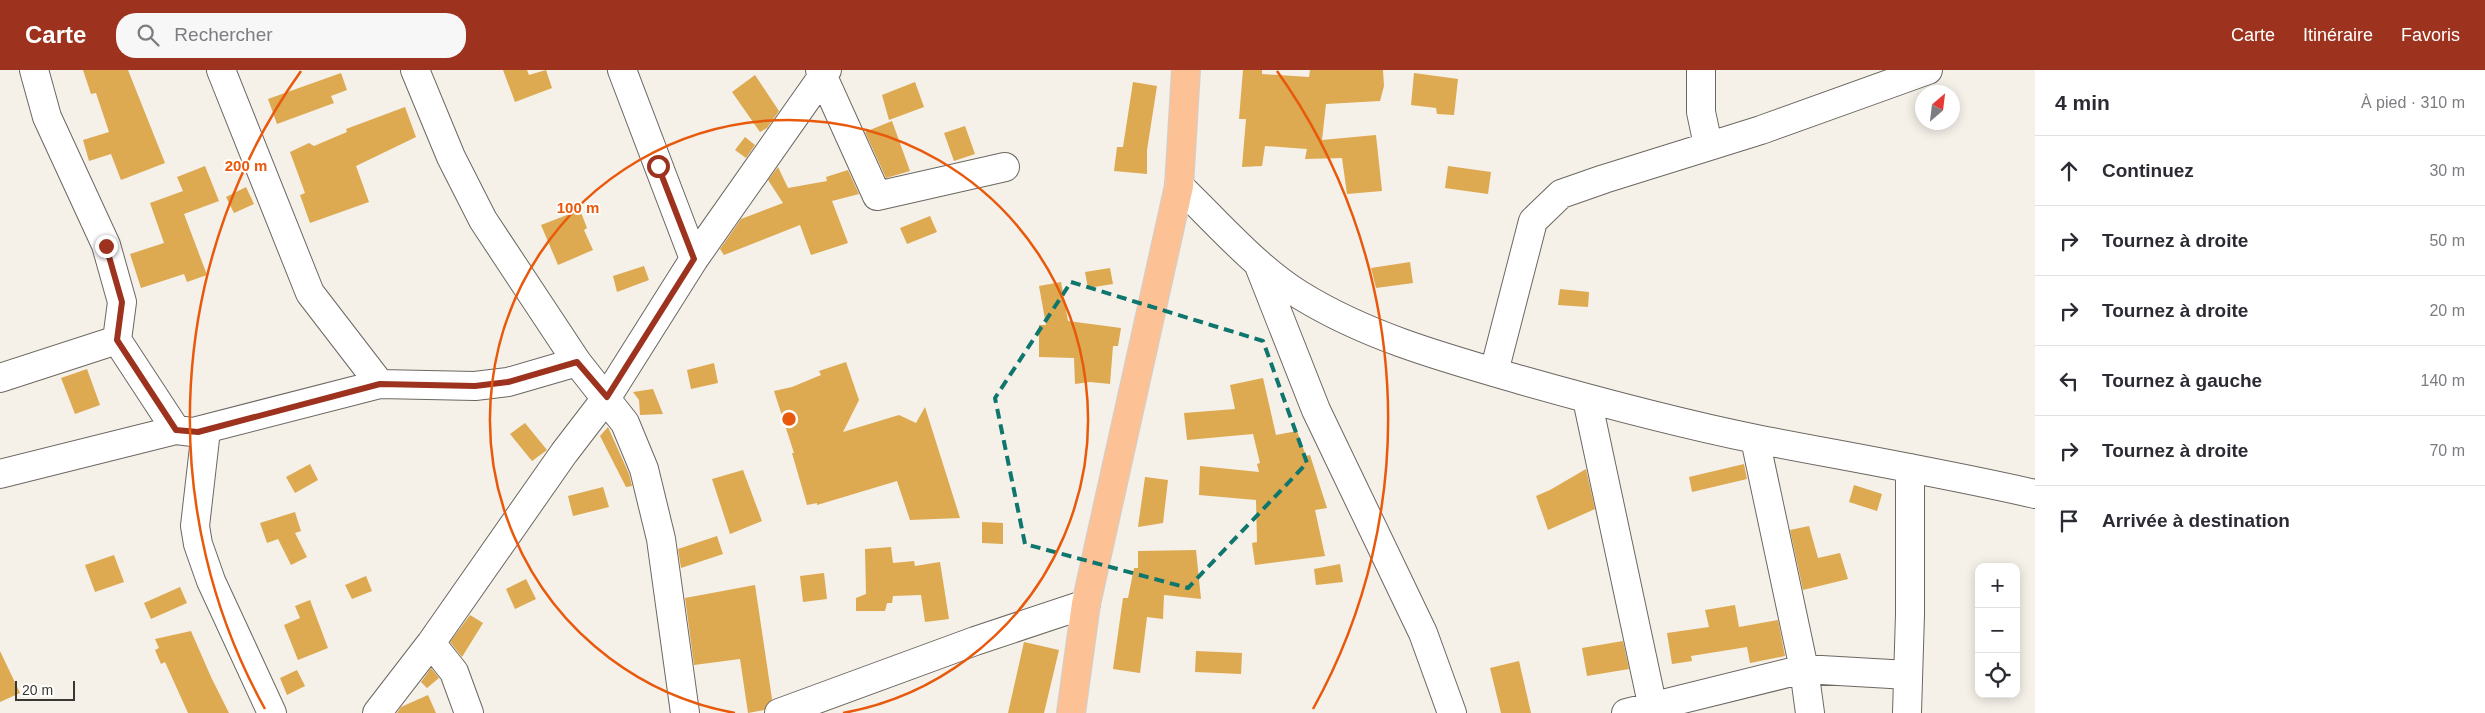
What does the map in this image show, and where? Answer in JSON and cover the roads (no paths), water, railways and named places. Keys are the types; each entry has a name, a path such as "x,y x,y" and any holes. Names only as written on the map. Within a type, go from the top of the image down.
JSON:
{"highway":[{"path":"1071,713 1086,604 1179,186 1186,70"}],"street":[{"path":"34,70 47,118 106,246 122,302 117,340 176,430"},
{"path":"221,70 310,293 380,384"},
{"path":"415,70 451,158 483,220 577,362 607,397 625,423 644,468 661,539 685,713"},
{"path":"622,70 694,259"},
{"path":"1701,70 1701,112 1708,145"},
{"path":"1494,372 1533,221 1561,194 1708,145 1761,130 1889,77 1928,70"},
{"path":"377,713 432,643 564,452 607,397 694,259 824,72"},
{"path":"824,72 877,196 1005,166"},
{"path":"1179,186 1257,262 1298,294 1342,319 1392,340 1494,372 1587,398 1755,439 2035,494"},
{"path":"1257,262 1316,410 1423,633 1452,713"},
{"path":"0,378 117,340"},
{"path":"0,474 176,430 193,432 206,430 380,384 475,386 508,382 577,362"},
{"path":"1587,398 1654,710"},
{"path":"206,430 195,526 198,544 210,581 272,713"},
{"path":"1755,439 1804,669 1810,713"},
{"path":"1907,713 1910,614 1910,468"},
{"path":"779,713 975,641 1086,604"},
{"path":"432,643 454,672 469,713"},
{"path":"1626,713 1654,710 1804,669 1908,675"}]}
